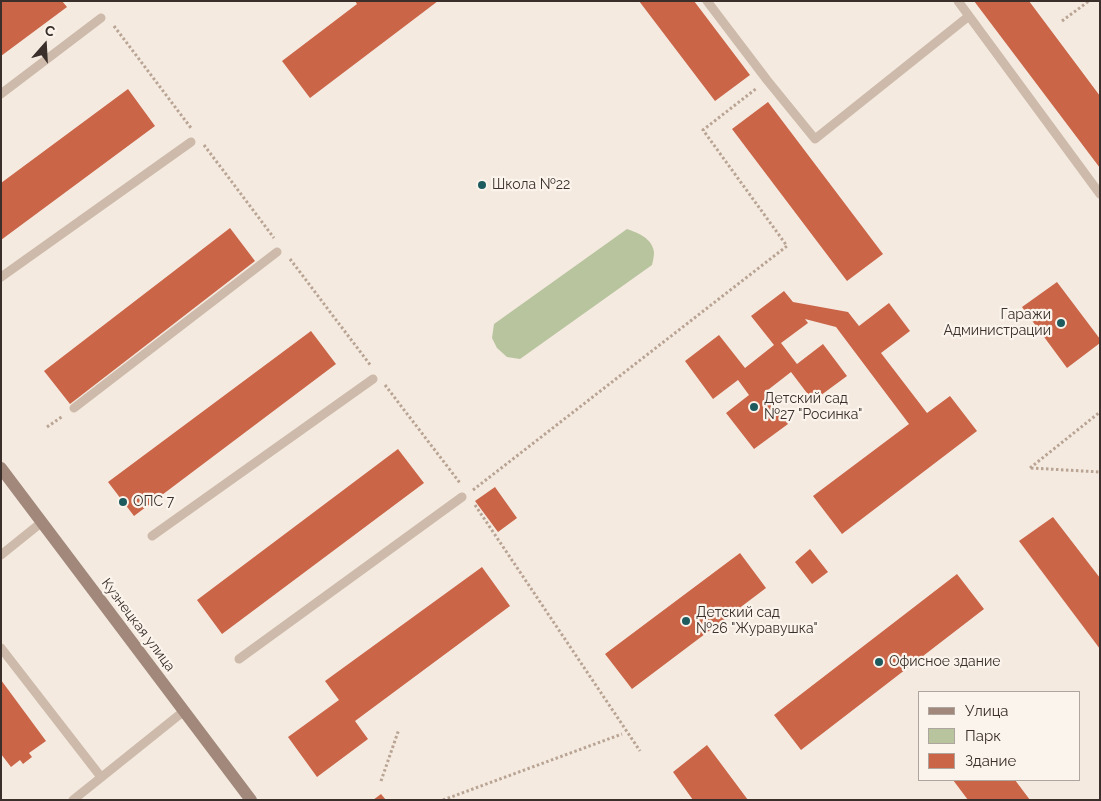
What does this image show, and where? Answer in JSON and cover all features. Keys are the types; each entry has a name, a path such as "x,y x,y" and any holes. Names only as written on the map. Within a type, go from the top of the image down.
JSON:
{"main road":[{"name":"Кузнецкая улица","path":"1,468 251,800"}],"lane":[{"path":"707,1 815,139 969,16"},
{"path":"958,1 1100,194"},
{"path":"1,94 101,18"},
{"path":"1,277 191,142"},
{"path":"74,408 277,252"},
{"path":"152,536 373,379"},
{"path":"239,659 465,496"},
{"path":"1,555 42,522"},
{"path":"1,648 101,777"},
{"path":"72,800 184,711"}],"path":[{"path":"1062,21 1089,1"},
{"path":"640,751 465,496 787,246 703,130 767,80"},
{"path":"1100,412 1030,468 1100,472"},
{"path":"381,781 399,729"},
{"path":"443,800 622,734"}],"green space":[{"path":"627,229 644,237 653,247 652,265 520,359 507,357 497,348 492,338 494,324"}],"building":[{"path":"1,1 62,1 67,7 1,56"},
{"path":"355,1 438,1 310,98 282,61 357,4"},
{"path":"639,1 694,1 750,75 715,101"},
{"path":"974,1 1029,1 1100,96 1100,168"},
{"path":"128,89 155,126 1,240 1,183"},
{"path":"768,102 883,254 847,281 732,129"},
{"path":"230,228 255,261 70,404 44,371"},
{"name":"Гаражи Администрации","path":"1057,282 1100,339 1100,343 1067,368 1022,307"},
{"name":"Детский сад №27 \"Росинка\"","path":"784,291 793,302 848,312 859,326 889,303 910,331 881,353 927,413 950,396 977,431 842,534 813,496 909,424 836,327 805,319 808,323 781,343 797,364 823,344 847,376 813,401 791,372 764,393 788,424 754,449 726,413 749,395 738,380 713,399 685,361 719,335 745,368 774,345 751,316"},
{"path":"311,331 336,364 134,516 108,482"},
{"path":"398,449 424,483 222,634 197,600"},
{"path":"495,487 517,518 498,532 475,501"},
{"path":"1053,517 1100,578 1100,649 1019,541"},
{"path":"810,549 828,572 812,584 795,562"},
{"name":"Детский сад №26 \"Журавушка\"","path":"740,553 766,588 632,689 605,654"},
{"path":"482,567 510,606 355,721 368,739 317,777 288,737 339,700 325,681"},
{"name":"Офисное здание","path":"957,574 984,609 801,750 774,715"},
{"path":"1,680 46,741 29,753 32,757 23,764 20,760 11,767 1,754"},
{"path":"707,745 748,800 693,800 673,772"},
{"path":"954,781 1016,781 1030,800 968,800"},
{"path":"381,794 386,800 373,800"}],"place":[{"name":"Школа №22","path":"482,185"},
{"name":"Гаражи Администрации","path":"1061,323"},
{"name":"Детский сад №27 \"Росинка\"","path":"754,407"},
{"name":"ОПС 7","path":"123,502"},
{"name":"Детский сад №26 \"Журавушка\"","path":"686,621"},
{"name":"Офисное здание","path":"879,662"}]}
